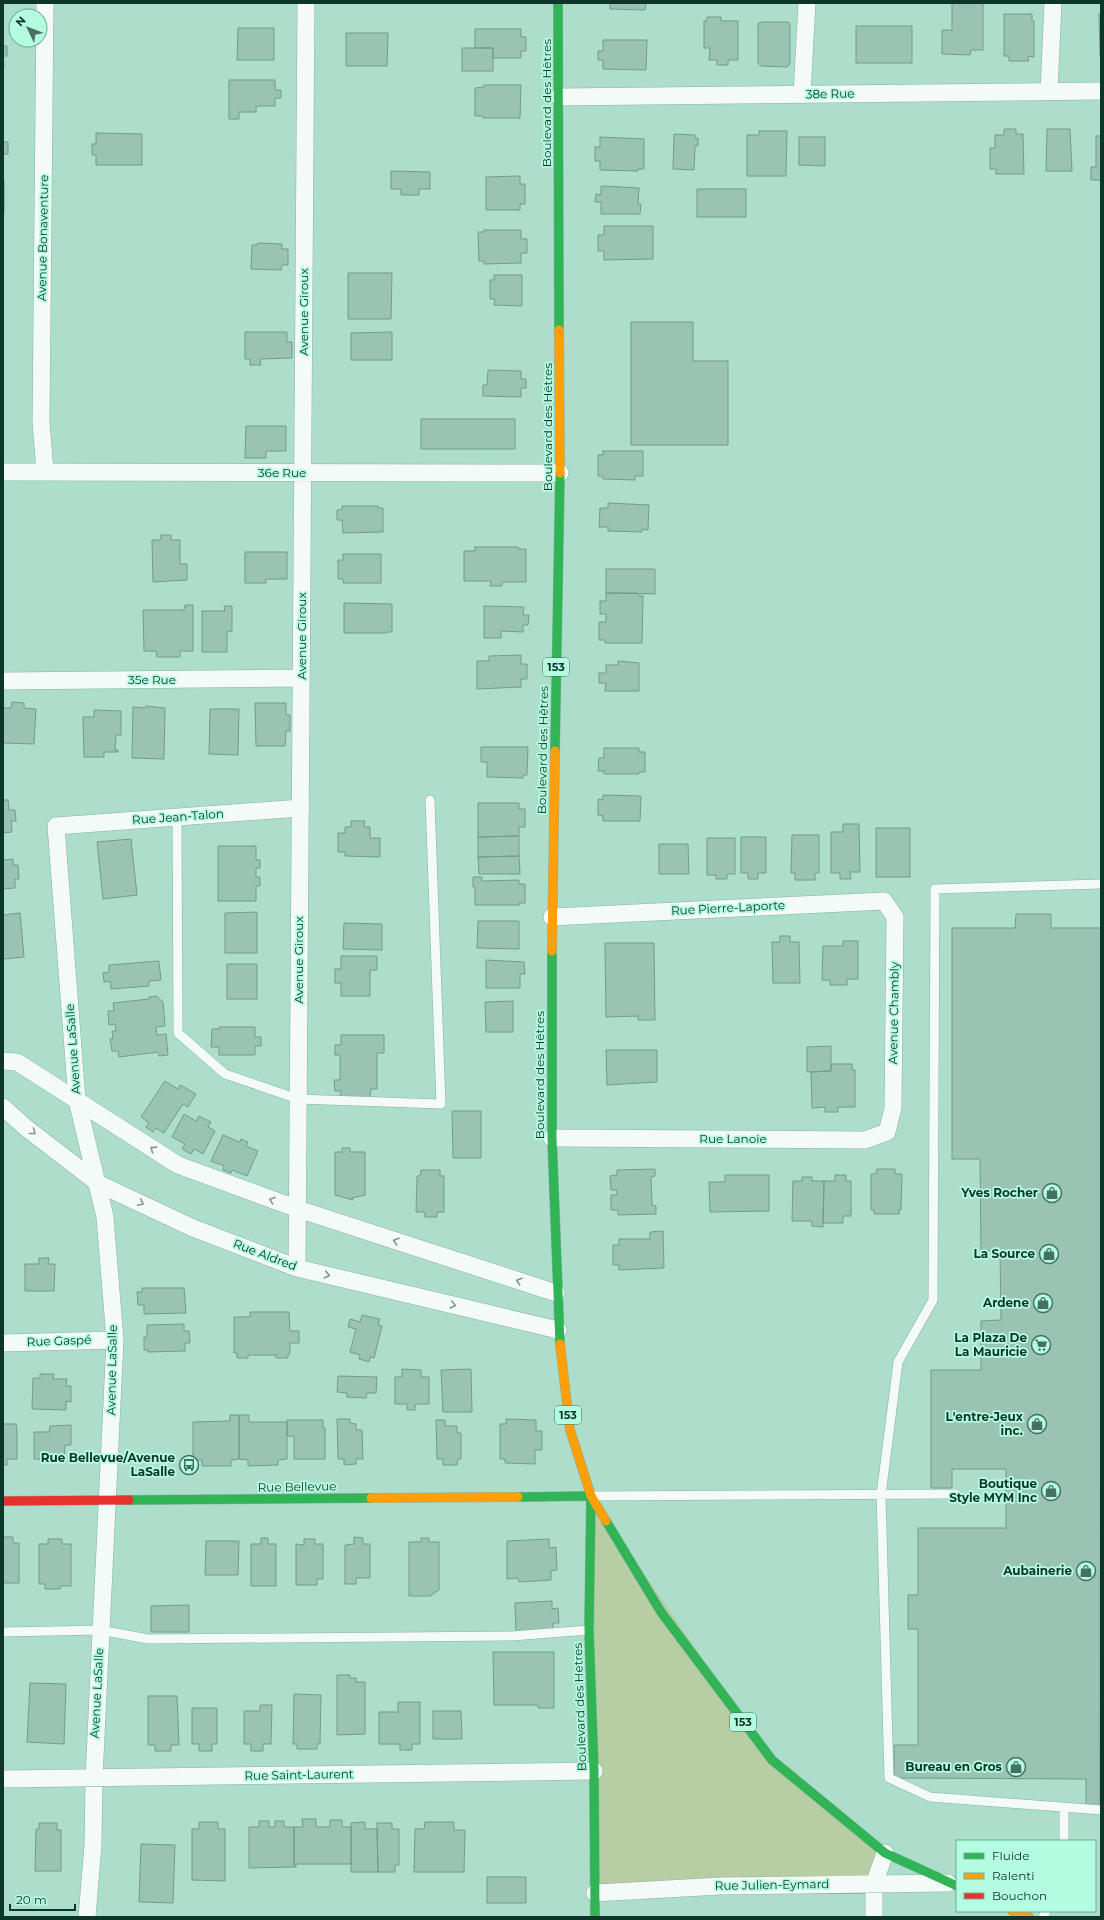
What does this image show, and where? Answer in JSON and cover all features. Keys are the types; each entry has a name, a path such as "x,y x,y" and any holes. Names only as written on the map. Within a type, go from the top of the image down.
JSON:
{"main road":[{"name":"Boulevard des Hêtres","path":"558,3 560,473 552,917 552,1138 558,1330"},
{"name":"153","path":"558,1330 570,1430 591,1496 661,1612 772,1760 886,1853 954,1885"},
{"name":"Rue Bellevue","path":"3,1500 107,1501 591,1496"},
{"name":"Boulevard des Hetres","path":"591,1496 589,1630 594,1771 595,1917"},
{"path":"1015,1912 1029,1917"}],"street":[{"name":"Avenue Bonaventure","path":"45,3 41,422 45,472"},
{"name":"Avenue Giroux","path":"297,1268 306,3"},
{"path":"802,94 807,3"},
{"path":"1050,92 1053,3"},
{"name":"38e Rue","path":"559,97 1101,91"},
{"name":"36e Rue","path":"3,472 560,473"},
{"name":"35e Rue","path":"3,681 302,678"},
{"name":"Rue Jean-Talon","path":"56,826 301,808"},
{"name":"Avenue LaSalle","path":"56,826 77,1100 99,1184 105,1217 115,1340 100,1630 93,1845 87,1917"},
{"name":"Rue Pierre-Laporte","path":"552,917 884,901 895,917"},
{"name":"Avenue Chambly","path":"892,1108 895,917"},
{"path":"3,1061 17,1062 178,1165 298,1210 556,1293"},
{"name":"Rue Aldred","path":"3,1107 99,1184 193,1228 297,1268 558,1330"},
{"name":"Rue Lanoie","path":"552,1138 865,1140 887,1132 892,1108"},
{"name":"Rue Gaspé","path":"3,1343 115,1340"},
{"name":"Rue Saint-Laurent","path":"3,1780 594,1771"},
{"path":"874,1917 874,1884 886,1853"},
{"name":"Rue Julien-Eymard","path":"595,1893 721,1886 874,1884 954,1885"}],"lane":[{"path":"177,817 178,1033 225,1074 298,1099 441,1104 430,800"},
{"path":"1101,884 935,889 933,1300 898,1362 881,1495 889,1778 930,1797 1101,1810"},
{"path":"591,1496 956,1494"},
{"path":"3,1632 100,1630 148,1640 512,1636 589,1630"},
{"path":"1064,1808 1064,1840"}],"green space":[{"path":"591,1496 772,1760 885,1853 874,1884 595,1893"}],"building":[{"path":"610,3 646,3 645,10 610,9"},
{"path":"952,3 983,3 983,50 971,50 970,55 942,54 942,30 952,30"},
{"path":"1004,14 1032,14 1032,21 1034,21 1034,57 1028,56 1029,61 1009,61 1009,56 1004,56"},
{"path":"1099,14 1101,14 1101,56 1100,56"},
{"path":"707,17 721,17 721,21 738,21 738,60 728,60 728,65 717,65 717,60 709,60 710,48 704,48 704,21 707,21"},
{"path":"761,22 788,22 790,25 790,64 787,67 761,66 758,63 758,24"},
{"path":"856,26 912,26 912,63 856,63"},
{"path":"238,28 274,28 274,60 237,60"},
{"path":"475,29 521,29 521,37 526,37 526,51 521,51 521,58 493,58 493,48 475,48"},
{"path":"346,33 388,33 387,66 346,66"},
{"path":"603,40 647,40 646,70 603,69 603,60 598,60 598,51 603,51"},
{"path":"3,46 7,46 7,56 3,56"},
{"path":"462,48 493,48 493,71 462,71"},
{"path":"229,80 275,80 275,90 281,90 281,98 275,98 275,106 258,106 256,107 256,112 239,112 239,119 229,119"},
{"path":"484,85 521,85 520,118 483,118 483,116 475,116 475,88 484,87"},
{"path":"1004,129 1016,129 1016,134 1023,134 1024,174 996,174 996,169 990,169 990,148 995,148 995,135 1004,135"},
{"path":"1047,129 1070,129 1072,171 1046,171"},
{"path":"759,131 787,131 786,176 747,176 747,135 759,135"},
{"path":"96,133 142,134 142,165 96,165 96,155 92,155 92,144 96,144"},
{"path":"674,134 695,135 695,138 698,138 698,146 695,146 694,170 673,169"},
{"path":"1096,136 1101,136 1101,180 1091,180 1091,167 1096,167"},
{"path":"600,137 644,139 644,169 638,169 638,171 600,170 600,161 595,161 595,147 600,147"},
{"path":"799,137 825,137 825,166 799,165"},
{"path":"3,142 8,142 8,154 3,154"},
{"path":"391,171 430,172 430,189 419,189 419,195 401,195 401,189 391,189"},
{"path":"520,176 520,184 525,184 525,204 520,204 520,210 486,210 486,177"},
{"path":"4,179 4,214 3,214"},
{"path":"601,186 639,188 638,204 641,204 640,214 601,214 601,202 595,202 596,194 601,195"},
{"path":"697,189 746,189 746,217 697,217"},
{"path":"604,226 653,226 653,259 604,260 604,251 598,251 598,235 604,235"},
{"path":"484,230 521,230 521,239 527,239 527,253 521,253 521,263 484,264 484,261 479,261 478,232 484,232"},
{"path":"258,243 282,244 282,249 288,249 288,265 282,265 281,270 251,269 252,245 257,245"},
{"path":"348,273 392,273 391,319 348,319"},
{"path":"494,275 522,275 522,306 494,305 495,299 490,299 490,280 494,280"},
{"path":"631,322 693,322 693,361 728,361 728,445 631,445"},
{"path":"245,332 287,332 287,342 292,342 292,358 260,359 261,365 250,365 250,359 245,359"},
{"path":"392,332 392,360 351,360 351,333"},
{"path":"488,370 521,371 521,379 526,379 526,388 521,388 521,397 483,396 483,385 487,385"},
{"path":"421,419 515,419 515,449 421,449"},
{"path":"246,426 286,426 286,451 266,451 266,458 245,458"},
{"path":"603,451 643,451 643,476 635,476 635,480 603,479 603,476 598,476 598,455 603,455"},
{"path":"608,503 649,505 648,530 642,529 642,532 608,531 608,527 599,527 600,508 608,508"},
{"path":"342,506 378,506 378,508 383,508 383,532 343,533 342,520 337,520 337,510 342,510"},
{"path":"161,535 171,535 171,540 180,540 180,564 187,564 187,580 153,582 152,540 161,540"},
{"path":"475,547 518,547 518,549 526,549 526,582 502,582 502,586 490,586 491,581 464,581 464,551 475,551"},
{"path":"245,552 287,552 287,579 266,579 266,583 245,583"},
{"path":"343,554 381,554 381,583 343,583 343,579 338,579 338,560 343,560"},
{"path":"606,569 655,569 655,594 606,593"},
{"path":"606,593 638,593 638,596 643,596 642,643 605,643 605,640 599,640 599,622 606,622 606,614 600,614 600,601 606,601"},
{"path":"344,603 392,604 392,632 344,633"},
{"path":"185,605 193,605 193,651 180,651 180,657 157,657 156,651 144,651 143,610 184,610"},
{"path":"224,606 232,606 232,631 227,632 227,652 202,652 202,611 225,611"},
{"path":"484,606 524,607 523,615 529,615 528,625 523,625 523,632 501,631 501,638 484,638"},
{"path":"521,655 521,664 527,664 527,679 521,679 521,687 477,689 477,661 489,661 489,656"},
{"path":"618,661 639,663 639,691 605,691 606,683 599,683 599,673 606,673 606,665 618,665"},
{"path":"12,702 24,703 24,708 36,709 34,744 3,743 3,708 11,708"},
{"path":"255,703 286,703 286,715 290,715 290,731 286,731 285,746 256,746"},
{"path":"146,706 165,708 164,759 132,758 133,707 146,708"},
{"path":"210,709 239,709 238,755 209,754"},
{"path":"94,710 121,711 121,735 116,735 115,750 118,750 118,752 104,752 104,757 84,757 83,717 94,717"},
{"path":"481,747 528,747 527,775 523,775 523,778 487,777 487,762 481,762"},
{"path":"604,748 639,748 639,752 645,752 645,772 639,772 639,774 604,774 604,771 598,771 599,758 604,758"},
{"path":"603,795 641,796 640,821 603,821 603,816 598,815 598,799 603,800"},
{"path":"3,800 8,800 9,810 15,810 16,821 11,821 12,832 3,833"},
{"path":"478,803 519,803 519,809 525,809 525,827 519,827 519,836 478,837"},
{"path":"351,821 365,821 364,827 370,827 370,838 380,838 380,857 345,856 345,852 338,852 338,833 345,833 345,827 351,827"},
{"path":"843,824 859,824 860,872 850,872 851,879 840,879 840,873 831,873 831,832 843,832"},
{"path":"876,828 910,828 910,877 876,877"},
{"path":"792,835 819,835 819,873 815,873 815,880 795,880 795,873 791,873"},
{"path":"519,836 519,856 478,857 478,837"},
{"path":"741,837 766,837 766,873 758,873 758,879 748,879 748,873 741,873"},
{"path":"707,838 735,838 735,874 727,874 727,879 716,879 716,875 707,875"},
{"path":"131,839 137,895 103,899 97,842"},
{"path":"659,844 688,844 689,874 659,874"},
{"path":"218,846 256,846 256,860 260,860 260,868 256,868 256,877 260,877 260,886 256,886 256,901 218,901"},
{"path":"519,856 520,874 479,874 478,857"},
{"path":"13,859 13,865 18,865 19,879 15,879 15,888 3,889 3,860"},
{"path":"473,877 482,877 482,881 519,880 519,884 525,884 525,903 519,903 520,905 475,905 475,887 473,887"},
{"path":"257,912 257,953 225,953 225,913"},
{"path":"20,913 24,957 3,959 3,915"},
{"name":"La Plaza De La Mauricie","path":"1016,914 1051,914 1051,928 1101,928 1100,1807 1086,1807 1086,1779 894,1778 894,1745 918,1745 918,1629 908,1629 908,1595 918,1595 918,1528 1006,1528 1006,1469 952,1469 952,1488 931,1488 931,1370 981,1370 981,1321 1001,1320 1000,1251 981,1251 980,1159 952,1159 952,928 1015,928"},
{"path":"478,921 519,921 519,949 477,948"},
{"path":"344,923 382,924 382,950 343,949"},
{"path":"780,936 790,936 790,942 799,942 800,983 773,983 772,942 780,942"},
{"path":"843,941 858,941 858,979 847,979 847,985 830,985 830,980 822,980 823,946 843,946"},
{"path":"605,943 654,943 655,1020 638,1020 638,1016 606,1017"},
{"path":"341,956 377,956 377,970 370,970 370,996 341,996 341,983 335,983 335,969 341,969"},
{"path":"486,960 524,962 525,974 520,974 520,988 486,988"},
{"path":"159,961 161,980 149,981 149,986 111,989 110,981 104,982 103,973 109,972 109,965"},
{"path":"227,964 257,964 257,999 227,999"},
{"path":"156,996 163,1002 165,1026 156,1027 157,1035 166,1034 168,1055 159,1056 158,1052 119,1057 118,1051 112,1051 110,1039 113,1038 112,1031 116,1031 115,1024 109,1025 108,1011 114,1011 113,1003 149,999 149,997"},
{"path":"513,1001 513,1032 486,1032 485,1002"},
{"path":"219,1027 255,1027 255,1037 261,1037 261,1046 255,1046 255,1055 219,1055 219,1047 211,1047 212,1029 219,1029"},
{"path":"341,1035 384,1035 384,1053 377,1053 377,1089 371,1089 370,1098 340,1098 341,1091 335,1091 334,1080 340,1080 340,1055 335,1055 335,1045 341,1045"},
{"path":"831,1046 831,1071 807,1072 807,1047"},
{"path":"606,1050 657,1050 657,1082 607,1085"},
{"path":"831,1064 852,1064 852,1070 855,1070 855,1107 838,1107 838,1112 825,1112 825,1107 812,1108 811,1072 831,1071"},
{"path":"165,1081 178,1089 180,1085 196,1094 188,1107 183,1104 164,1133 156,1128 153,1132 146,1127 149,1123 141,1117"},
{"path":"452,1111 481,1111 481,1158 453,1158"},
{"path":"184,1114 196,1121 199,1116 211,1122 208,1127 215,1131 203,1154 194,1149 191,1154 182,1149 185,1144 172,1137"},
{"path":"223,1135 240,1142 241,1139 248,1142 246,1146 258,1151 247,1176 232,1170 231,1173 223,1170 224,1166 211,1161"},
{"path":"342,1148 350,1148 350,1152 365,1152 365,1195 352,1198 353,1200 335,1195 335,1152 342,1152"},
{"path":"655,1169 655,1176 651,1177 652,1205 656,1206 656,1214 618,1215 618,1210 611,1210 611,1195 617,1195 617,1190 611,1190 610,1176 617,1175 617,1170"},
{"path":"877,1169 895,1169 895,1174 902,1174 901,1210 899,1210 899,1214 874,1214 874,1210 871,1210 871,1174 876,1174"},
{"path":"421,1170 440,1170 440,1176 444,1176 444,1212 437,1212 437,1217 425,1217 425,1212 416,1212 417,1176 420,1176"},
{"path":"725,1175 769,1175 769,1211 710,1212 709,1182 725,1182"},
{"path":"835,1175 846,1175 846,1181 851,1181 851,1216 843,1216 843,1223 823,1223 824,1181 835,1181"},
{"path":"802,1177 812,1177 812,1181 824,1181 823,1227 812,1226 812,1221 792,1221 793,1181 802,1181"},
{"path":"663,1231 664,1268 619,1270 619,1265 613,1265 613,1245 619,1245 619,1239 650,1239 650,1232"},
{"path":"39,1258 49,1258 48,1264 55,1264 54,1291 25,1291 25,1264 39,1264"},
{"path":"142,1288 184,1288 186,1313 144,1314 144,1305 138,1305 137,1292 142,1292"},
{"path":"250,1312 289,1312 290,1331 299,1331 299,1343 290,1343 290,1354 288,1354 288,1358 276,1358 276,1355 248,1355 248,1358 237,1358 237,1353 234,1353 234,1317 250,1317"},
{"path":"362,1315 380,1319 378,1325 382,1326 374,1358 370,1357 369,1362 359,1359 360,1355 350,1352 356,1329 348,1327 350,1319 360,1322"},
{"path":"184,1324 184,1331 189,1331 190,1343 185,1343 185,1351 148,1352 148,1350 144,1350 144,1337 147,1337 147,1325"},
{"path":"402,1369 421,1370 421,1377 429,1377 429,1404 415,1404 415,1410 407,1410 407,1404 395,1404 395,1377 402,1377"},
{"path":"471,1369 472,1412 443,1412 441,1370"},
{"path":"40,1374 54,1374 53,1379 67,1379 66,1386 71,1386 71,1402 66,1401 66,1410 32,1409 33,1378 40,1378"},
{"path":"338,1376 377,1377 376,1393 367,1393 366,1398 347,1397 347,1393 337,1392"},
{"path":"230,1415 239,1415 239,1459 231,1460 231,1466 202,1466 202,1460 193,1460 193,1422 230,1421"},
{"path":"239,1415 249,1415 249,1422 287,1422 287,1459 278,1460 278,1465 248,1466 248,1460 239,1459"},
{"path":"337,1419 350,1419 350,1423 356,1424 356,1430 362,1430 363,1459 356,1459 356,1464 344,1465 344,1459 338,1459"},
{"path":"506,1419 536,1420 536,1431 542,1431 542,1450 535,1450 535,1464 505,1463 505,1459 500,1459 500,1424 506,1424"},
{"path":"287,1420 323,1420 323,1428 325,1428 325,1459 294,1459 294,1436 287,1436"},
{"path":"436,1420 445,1420 445,1426 457,1426 457,1433 461,1433 461,1459 458,1459 457,1465 443,1465 443,1459 437,1459"},
{"path":"3,1424 16,1424 17,1431 17,1459 7,1459 7,1465 3,1465"},
{"path":"71,1425 71,1445 65,1445 64,1460 34,1459 34,1432 49,1432 50,1426"},
{"path":"3,1537 13,1537 13,1543 19,1543 19,1583 3,1583"},
{"path":"354,1537 363,1538 363,1544 370,1544 370,1578 356,1578 356,1584 345,1584 345,1545 354,1544"},
{"path":"261,1538 268,1538 268,1544 276,1544 276,1586 251,1586 251,1544 261,1544"},
{"path":"421,1538 429,1538 429,1542 439,1542 439,1590 430,1596 409,1596 409,1542 421,1542"},
{"path":"48,1539 62,1539 62,1544 71,1544 71,1586 60,1586 60,1589 45,1589 45,1584 39,1584 39,1544 48,1544"},
{"path":"304,1539 315,1539 315,1544 323,1544 323,1579 317,1579 317,1585 296,1585 296,1544 304,1545"},
{"path":"549,1539 549,1548 556,1547 557,1570 551,1571 551,1580 519,1582 518,1578 507,1579 507,1541"},
{"path":"206,1541 239,1541 238,1575 205,1575"},
{"path":"552,1601 552,1609 558,1608 559,1623 553,1623 553,1630 516,1631 515,1603"},
{"path":"189,1605 189,1632 151,1632 151,1606"},
{"path":"493,1652 554,1652 554,1708 538,1708 538,1705 494,1705"},
{"path":"337,1675 350,1675 350,1678 356,1678 356,1682 365,1682 365,1734 337,1735"},
{"path":"30,1683 66,1684 64,1744 27,1742"},
{"path":"294,1694 321,1695 320,1744 317,1744 317,1749 297,1749 297,1744 293,1744"},
{"path":"148,1696 177,1696 179,1745 171,1745 171,1751 155,1751 155,1745 148,1745"},
{"path":"398,1702 420,1702 420,1744 412,1744 412,1750 400,1750 400,1744 379,1744 379,1712 398,1712"},
{"path":"260,1705 272,1705 271,1744 263,1744 263,1751 251,1751 251,1744 244,1744 244,1711 260,1711"},
{"path":"192,1708 217,1708 217,1744 212,1744 212,1751 199,1751 199,1744 192,1744"},
{"path":"433,1711 461,1711 462,1739 433,1739"},
{"path":"302,1819 316,1819 316,1827 330,1827 330,1820 342,1820 342,1827 351,1827 351,1864 296,1864 296,1867 294,1867 294,1827 303,1827"},
{"path":"259,1821 269,1821 269,1827 275,1827 275,1821 284,1821 284,1827 294,1827 294,1867 249,1868 249,1827 259,1827"},
{"path":"199,1822 218,1822 218,1829 225,1829 225,1881 192,1880 192,1829 199,1829"},
{"path":"365,1822 365,1829 377,1829 378,1872 351,1872 351,1823"},
{"path":"425,1822 454,1822 454,1830 465,1830 464,1872 414,1872 415,1829 424,1829"},
{"path":"39,1823 57,1823 57,1830 61,1830 61,1871 35,1871 36,1829 39,1829"},
{"path":"377,1823 392,1823 392,1829 399,1829 399,1865 395,1865 395,1872 378,1872"},
{"path":"141,1844 175,1845 173,1903 139,1902"},
{"path":"487,1877 526,1877 526,1903 487,1903"}],"traffic: fast":[{"path":"558,3 559,330"},
{"path":"555,751 560,473"},
{"path":"552,951 552,1138 560,1344"},
{"path":"518,1497 591,1496 589,1630 594,1771 595,1917"},
{"path":"129,1500 371,1498"},
{"path":"606,1521 661,1612 772,1760 885,1853 956,1886"}],"traffic: slow":[{"path":"559,330 560,473"},
{"path":"552,951 555,751"},
{"path":"560,1344 570,1430 591,1496 606,1521"},
{"path":"371,1498 518,1497"},
{"path":"1015,1912 1029,1917"}],"traffic: jam":[{"path":"3,1501 129,1500"}],"place":[{"name":"Yves Rocher","path":"1052,1193"},
{"name":"La Source","path":"1049,1254"},
{"name":"Ardene","path":"1043,1303"},
{"name":"La Plaza De La Mauricie","path":"1041,1345"},
{"name":"L'entre-Jeux inc.","path":"1037,1424"},
{"name":"Rue Bellevue/Avenue LaSalle","path":"189,1465"},
{"name":"Boutique Style MYM Inc","path":"1051,1491"},
{"name":"Aubainerie","path":"1086,1571"},
{"name":"Bureau en Gros","path":"1016,1767"}]}
